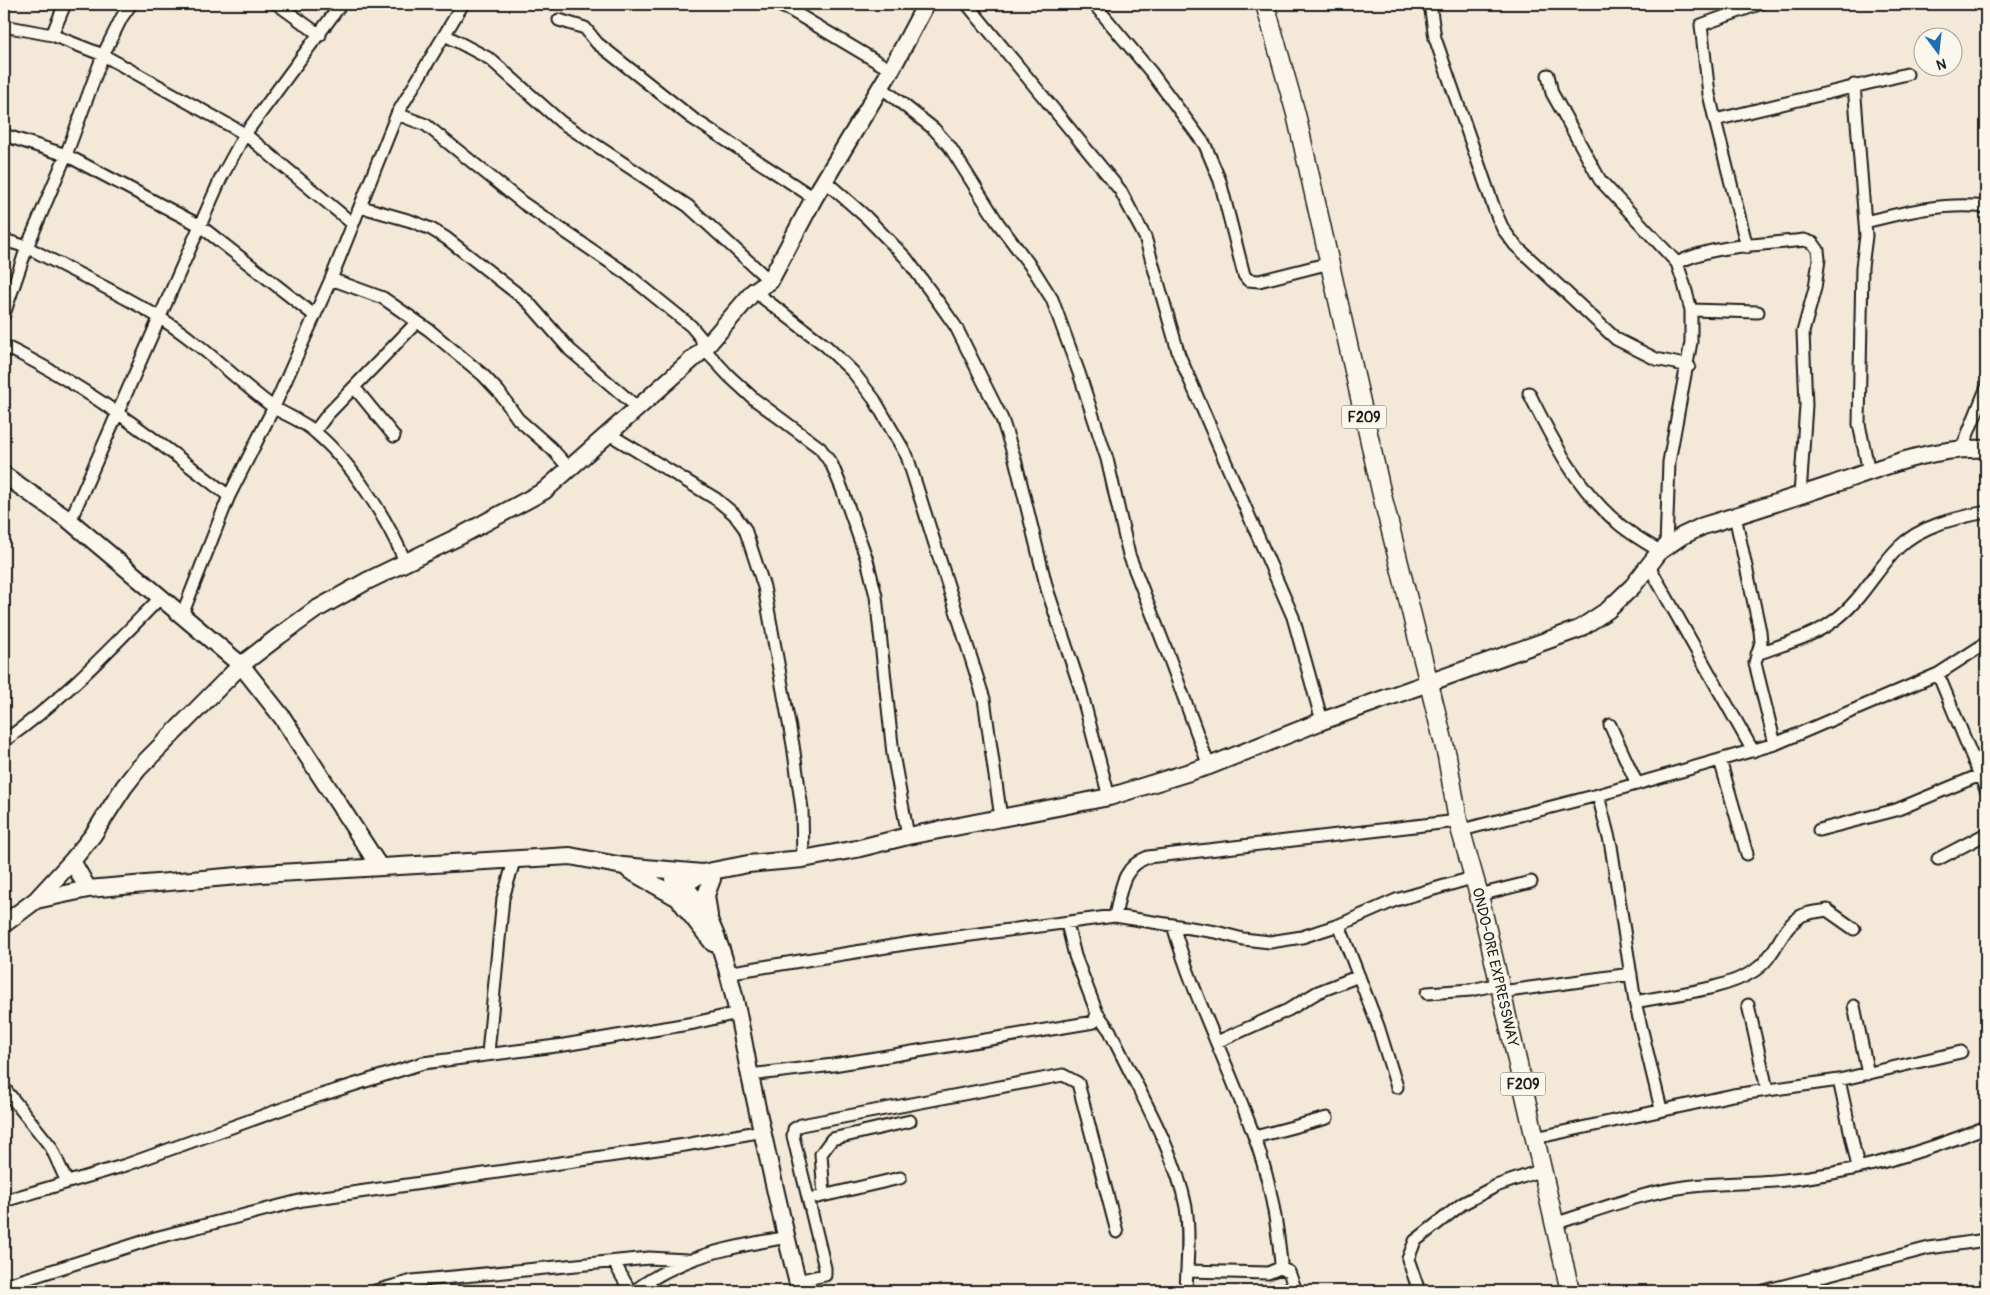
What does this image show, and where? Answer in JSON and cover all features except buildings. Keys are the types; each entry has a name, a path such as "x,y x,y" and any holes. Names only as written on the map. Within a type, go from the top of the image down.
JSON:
{"main road":[{"name":"F209","path":"1265,4 1294,105 1382,495 1447,756 1472,878"},
{"name":"ONDO-ORE EXPRESSWAY","path":"1472,878 1479,895 1570,1291"}],"street":[{"path":"52,35 65,4"},
{"path":"4,314 27,247 66,155 103,56 122,17 132,4"},
{"path":"277,4 320,35"},
{"path":"70,521 117,410 161,318 199,225 245,134 342,4"},
{"path":"182,615 229,496 274,407 362,207 397,114 463,4"},
{"path":"776,4 792,11 892,70"},
{"path":"4,924 36,900 72,861 93,836 124,787 138,769 241,665 315,610 405,561 460,536 544,491 704,349 754,291 770,281 824,180 892,70 926,4"},
{"path":"967,4 1120,190 1139,223 1152,257 1179,354 1293,617 1322,721"},
{"path":"1094,4 1151,72 1205,145 1220,181 1244,275 1248,280 1259,281 1330,263"},
{"path":"1430,4 1435,38 1495,211 1503,228 1515,245 1616,338 1643,353 1689,366"},
{"path":"1747,247 1709,94 1701,25 1758,4"},
{"path":"559,20 584,28 597,43 692,118 814,198"},
{"path":"4,26 52,35 103,56 245,134 353,224"},
{"path":"445,36 490,59 568,128 688,206 770,281"},
{"path":"1715,120 1854,85 1907,74"},
{"path":"1548,75 1556,101 1600,180 1677,263 1691,310 1689,366 1669,462 1663,549"},
{"path":"1854,85 1866,222 1862,276 1859,424 1869,472"},
{"path":"881,87 934,129 950,147 998,223 1035,272 1052,299 1076,364 1107,459 1128,555 1169,657 1209,766"},
{"path":"397,114 426,125 523,203 627,274 691,326 701,338 704,349 754,399 820,448 832,465 867,560 876,596 893,754 908,836"},
{"path":"4,135 66,155 199,225 314,316"},
{"path":"824,180 906,258 939,302 956,328 1002,419 1015,459 1047,589 1080,687 1108,796"},
{"path":"1866,222 1896,213 1946,206 1970,205 1986,207"},
{"path":"362,207 411,221 431,229 446,238 528,302 570,350 638,408"},
{"path":"4,240 27,247 161,318 217,360 274,407 315,431 332,448 374,501 405,561"},
{"path":"1677,263 1693,255 1716,249 1804,240 1813,243 1818,250 1818,270 1803,332 1806,405 1800,496"},
{"path":"331,279 383,298 483,375 499,392 518,418 551,448 570,469"},
{"path":"754,291 826,346 853,372 874,399 907,456 984,699 1001,818"},
{"path":"1691,310 1758,312"},
{"path":"315,431 328,414 416,323"},
{"path":"4,346 49,369 117,410 229,496"},
{"path":"354,387 394,436"},
{"path":"1962,448 1986,389"},
{"path":"1529,392 1555,445 1576,479 1619,524 1663,549"},
{"path":"609,434 716,499 734,514 745,529 764,587 781,677 802,809 803,859"},
{"path":"36,900 88,889 378,866 516,858 570,856 623,866 707,876 732,874 748,864 803,859 1108,796 1209,766 1322,721 1579,629 1608,610 1633,586 1663,549 1703,526 1869,472 1962,448 1986,449"},
{"path":"4,475 70,521 241,665 282,717 378,866"},
{"path":"1757,654 1815,632 1836,620 1899,547 1912,537 1934,526 1986,512"},
{"path":"1735,516 1760,631 1761,642 1755,663 1776,744"},
{"path":"1649,566 1753,751"},
{"path":"4,740 33,720 75,684 161,597"},
{"path":"1115,916 1125,877 1136,861 1148,857 1460,825 1598,795 1776,744 1938,674 1986,643"},
{"path":"1938,674 1986,790"},
{"path":"1610,725 1637,784"},
{"path":"1974,762 1986,756"},
{"path":"1720,760 1747,854"},
{"path":"1819,830 1896,810 1980,775"},
{"path":"1598,795 1611,846 1635,1002 1661,1109"},
{"path":"1938,859 1986,834"},
{"path":"488,1053 503,898 516,858"},
{"path":"72,861 88,889"},
{"path":"623,866 680,892 722,954"},
{"path":"645,868 663,874 710,920"},
{"path":"680,892 707,876"},
{"path":"707,876 706,895 710,920 722,954 738,1013 786,1237 799,1286 825,1275 825,1268 793,1136 794,1129 801,1124 1063,1075 1078,1083 1117,1232"},
{"path":"726,973 911,943 1115,916 1216,932 1243,939 1270,942 1302,937 1339,925 1396,900 1472,878"},
{"path":"1479,895 1531,882"},
{"path":"1635,1002 1710,988 1753,972 1769,960 1791,924 1802,916 1827,910 1854,929"},
{"path":"1067,922 1078,964 1097,1013 1110,1031 1172,1160 1186,1206 1189,1233 1186,1291"},
{"path":"1173,925 1255,1137 1277,1232 1280,1268"},
{"path":"1339,925 1378,1026 1397,1087"},
{"path":"1427,993 1500,988 1631,974"},
{"path":"1217,1042 1288,1010 1318,992 1359,976"},
{"path":"1748,1005 1767,1089"},
{"path":"1854,1006 1868,1074"},
{"path":"4,1201 144,1158 378,1076 423,1063 488,1053 564,1045 694,1023 738,1013"},
{"path":"750,1075 833,1065 1088,1025 1096,1020 1097,1013"},
{"path":"1535,1138 1661,1109 1767,1089 1839,1080 1960,1052"},
{"path":"1839,1080 1858,1167"},
{"path":"4,1088 51,1147 67,1182"},
{"path":"1255,1137 1327,1118"},
{"path":"824,1195 821,1154 832,1139 910,1121"},
{"path":"1554,1224 1622,1202 1680,1188 1788,1180 1858,1167 1921,1151 1986,1127"},
{"path":"4,1286 156,1238 303,1200 763,1132"},
{"path":"1418,1291 1408,1259 1415,1241 1462,1204 1496,1186 1542,1170"},
{"path":"808,1199 900,1178"},
{"path":"614,1262 632,1291 653,1277 687,1260 786,1237"},
{"path":"1764,1291 1929,1248 1986,1240"},
{"path":"375,1291 412,1281 649,1258 687,1260"},
{"path":"1186,1271 1268,1272 1280,1268 1288,1272 1296,1291"},
{"path":"1814,1277 1818,1291"}]}
